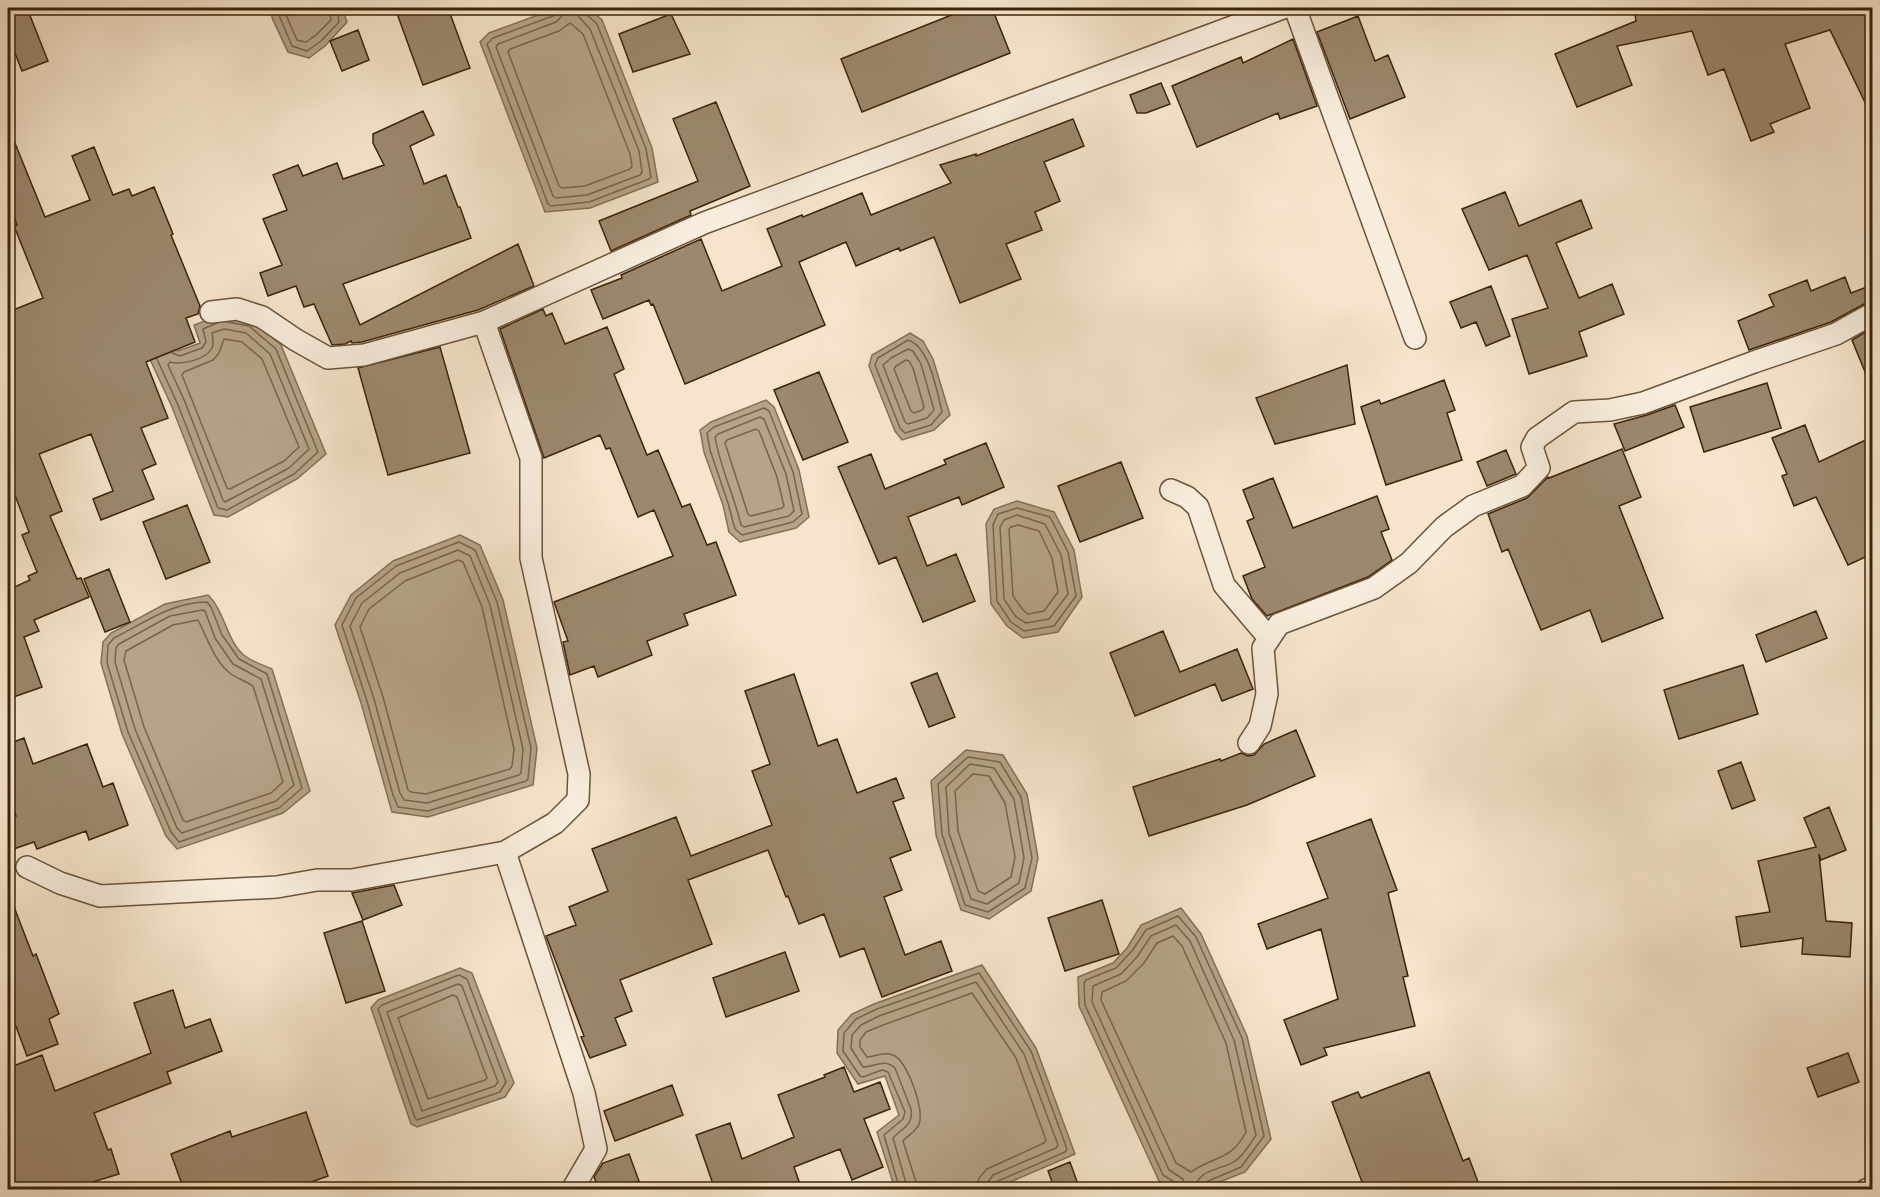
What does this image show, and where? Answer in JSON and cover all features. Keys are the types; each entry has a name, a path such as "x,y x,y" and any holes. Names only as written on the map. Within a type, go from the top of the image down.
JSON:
{"street":[{"path":"211,312 237,309 262,317 328,358 364,355 484,322 704,223 1283,8"},
{"path":"1295,8 1415,338"},
{"path":"1249,743 1260,726 1267,694 1263,648 1279,624 1374,588 1409,563 1444,527 1473,506 1522,486 1539,468 1532,447 1537,438 1574,412 1610,410 1643,403 1836,334 1872,314"},
{"path":"27,867 60,883 100,897 277,887 317,880 352,879 505,852 555,823 578,800 579,774 531,558 531,458 484,322"},
{"path":"1171,490 1187,497 1198,507 1224,585 1269,638"},
{"path":"505,852 584,1093 596,1149 572,1190"},
{"path":"1866,1190 1872,1188"}],"water":[{"path":"269,8 342,8 347,22 325,46 309,58 288,52"},
{"path":"557,8 588,8 602,20 652,148 658,182 590,208 545,212 480,42 489,33"},
{"path":"222,315 252,320 281,345 326,454 297,479 228,517 214,515 172,407 148,355 169,334 178,351 200,343 194,325"},
{"path":"910,333 923,341 933,359 950,415 934,430 902,440 895,431 869,366 872,355"},
{"path":"766,400 774,407 799,470 809,517 796,528 740,542 729,532 723,505 704,452 700,430 711,422"},
{"path":"1017,501 1054,512 1074,550 1082,597 1058,632 1023,638 1007,626 991,604 986,524 994,509"},
{"path":"460,535 480,545 503,600 537,748 533,785 428,817 392,812 361,703 335,625 351,595 393,561"},
{"path":"208,595 218,609 239,650 251,660 272,669 310,791 283,813 177,849 166,836 122,734 101,663 103,642 111,633 165,604"},
{"path":"966,750 1003,755 1027,794 1038,858 1031,891 989,919 961,910 936,835 931,781"},
{"path":"1181,908 1201,934 1247,1036 1271,1139 1245,1172 1202,1189 1177,1189 1159,1181 1079,1006 1078,977 1113,963 1127,948 1141,925"},
{"path":"982,965 1036,1048 1075,1154 994,1189 895,1189 877,1132 899,1115 885,1076 858,1084 837,1053 838,1030 852,1014 874,1004"},
{"path":"460,968 472,973 514,1083 505,1097 417,1127 411,1124 371,1008 378,1000"}],"building":[{"path":"8,8 27,8 48,61 22,71 15,53 8,56"},
{"path":"395,8 448,8 470,68 423,85"},
{"path":"969,8 992,8 1010,53 862,112 841,59"},
{"path":"1634,8 1872,8 1872,117 1830,30 1785,44 1810,108 1770,124 1774,132 1751,141 1724,69 1708,75 1692,31 1617,46 1632,85 1577,107 1555,54 1636,21"},
{"path":"671,14 690,54 633,72 619,34"},
{"path":"1358,16 1375,61 1388,55 1405,97 1350,119 1317,32"},
{"path":"358,30 369,60 342,71 330,41"},
{"path":"1293,39 1317,106 1280,119 1278,113 1197,147 1172,86 1241,57 1243,63"},
{"path":"1161,83 1170,104 1146,113 1137,113 1130,95"},
{"path":"716,102 750,186 690,211 691,215 611,251 599,221 698,181 673,119"},
{"path":"423,111 434,135 410,146 424,184 446,175 471,238 343,284 360,325 518,244 534,286 478,310 362,342 352,343 351,341 332,345 314,304 304,307 296,286 268,296 260,273 282,265 263,219 287,210 273,175 298,165 303,176 337,163 343,179 384,165 373,143 373,134"},
{"path":"1073,119 1084,146 1044,162 1060,201 1035,212 1042,230 1006,244 1021,279 960,303 934,237 900,251 899,248 856,266 846,242 799,262 825,325 685,384 653,304 651,305 649,300 603,319 591,290 622,278 621,275 701,239 722,291 782,266 767,229 862,193 871,215 951,183 940,165 976,154 976,156"},
{"path":"8,126 45,217 90,200 72,156 94,147 113,195 129,189 132,196 154,187 200,306 198,314 186,318 195,342 146,362 168,418 141,428 156,464 142,470 154,499 101,520 93,499 113,491 91,434 39,454 62,511 50,516 77,579 81,578 89,597 34,620 39,631 24,637 42,687 8,699 8,590 30,580 28,576 37,572 22,535 29,532 13,490 8,492 8,312 43,298 14,226 17,225 8,200"},
{"path":"1505,192 1519,226 1581,200 1592,228 1556,243 1579,298 1612,284 1624,314 1579,332 1587,356 1529,374 1512,319 1548,308 1527,255 1489,270 1462,209"},
{"path":"1845,277 1851,293 1872,285 1872,301 1831,322 1749,350 1738,321 1774,306 1769,295 1807,280 1811,291"},
{"path":"1491,286 1510,336 1486,346 1476,322 1461,328 1450,302"},
{"path":"543,309 546,316 552,313 565,344 607,327 624,369 614,374 647,455 658,450 682,507 690,504 707,545 716,542 736,595 684,614 688,625 647,641 652,655 598,677 594,666 570,675 563,642 568,641 554,602 673,556 654,510 638,517 610,448 606,449 600,435 544,458 500,329"},
{"path":"1872,328 1872,389 1852,340"},
{"path":"440,347 470,453 388,475 358,368"},
{"path":"1347,365 1355,424 1275,444 1256,398"},
{"path":"819,372 848,442 803,460 774,390"},
{"path":"1444,380 1455,410 1447,413 1462,460 1386,485 1361,407 1379,400 1381,404"},
{"path":"1767,383 1781,428 1704,452 1690,407"},
{"path":"1675,405 1684,427 1625,451 1614,424"},
{"path":"1805,425 1819,462 1872,437 1872,554 1848,565 1816,497 1794,506 1782,476 1787,474 1772,438"},
{"path":"986,443 1004,487 962,505 959,497 908,517 927,566 956,554 975,601 923,622 896,557 879,564 838,467 871,454 885,489 946,464 944,460"},
{"path":"1622,449 1641,497 1619,506 1663,618 1602,642 1590,610 1541,630 1508,549 1502,552 1488,514 1527,498 1548,477"},
{"path":"1506,450 1516,474 1487,486 1477,462"},
{"path":"1121,462 1143,518 1080,542 1058,486"},
{"path":"1273,478 1293,528 1377,496 1389,529 1381,532 1392,560 1368,577 1267,616 1252,599 1243,576 1265,567 1247,521 1254,518 1243,490"},
{"path":"187,505 210,562 166,579 143,522"},
{"path":"109,569 130,622 105,632 84,579"},
{"path":"1816,611 1827,638 1766,662 1756,635"},
{"path":"1163,631 1180,672 1237,649 1253,689 1222,701 1215,684 1135,716 1110,653"},
{"path":"1743,665 1758,714 1679,739 1664,690"},
{"path":"937,673 955,717 929,727 911,683"},
{"path":"794,674 818,746 837,739 857,793 896,778 904,798 893,802 911,850 890,858 902,890 884,897 905,955 941,941 952,971 882,997 864,948 840,957 824,914 799,924 768,850 688,880 712,944 620,980 632,1011 615,1018 626,1045 590,1058 581,1037 584,1036 546,936 576,925 569,907 608,891 592,849 676,817 691,856 772,825 752,771 770,764 745,691"},
{"path":"1296,730 1315,776 1247,805 1149,836 1133,787 1241,753 1248,756 1254,755 1264,744"},
{"path":"24,738 33,764 87,744 103,787 113,783 128,825 89,840 86,831 37,849 34,842 8,851 8,819 16,816 8,793 8,744"},
{"path":"1741,762 1755,800 1732,809 1718,771"},
{"path":"1829,807 1846,850 1821,860 1819,854 1826,921 1852,923 1850,957 1802,954 1803,938 1741,947 1736,917 1770,912 1758,861 1816,847 1804,818"},
{"path":"1371,819 1397,890 1388,893 1408,976 1403,977 1415,1026 1324,1048 1327,1055 1301,1065 1284,1020 1338,999 1321,929 1267,949 1258,924 1328,898 1307,843"},
{"path":"394,885 402,905 363,920 352,893"},
{"path":"8,894 33,956 36,954 59,1014 49,1019 58,1044 27,1056 8,1005"},
{"path":"1102,900 1119,954 1065,971 1048,918"},
{"path":"362,921 385,991 346,1003 324,933"},
{"path":"785,952 799,991 726,1017 713,978"},
{"path":"173,990 185,1028 210,1019 222,1051 167,1072 171,1083 94,1113 108,1150 111,1149 119,1174 66,1190 8,1190 8,1068 42,1055 55,1091 151,1053 134,1003"},
{"path":"1848,1053 1859,1082 1818,1097 1807,1068"},
{"path":"844,1067 854,1092 880,1082 890,1109 864,1119 883,1167 852,1180 840,1149 794,1167 802,1190 715,1190 696,1135 730,1123 742,1159 794,1137 778,1095"},
{"path":"1429,1072 1463,1161 1469,1158 1481,1190 1365,1190 1332,1102 1358,1092 1361,1098"},
{"path":"672,1085 683,1115 615,1141 604,1111"},
{"path":"306,1112 328,1176 289,1190 184,1190 171,1154 230,1131 232,1137"},
{"path":"629,1154 639,1181 613,1190 599,1190 594,1177 603,1163"},
{"path":"1070,1162 1080,1190 1055,1190 1048,1171"}]}
